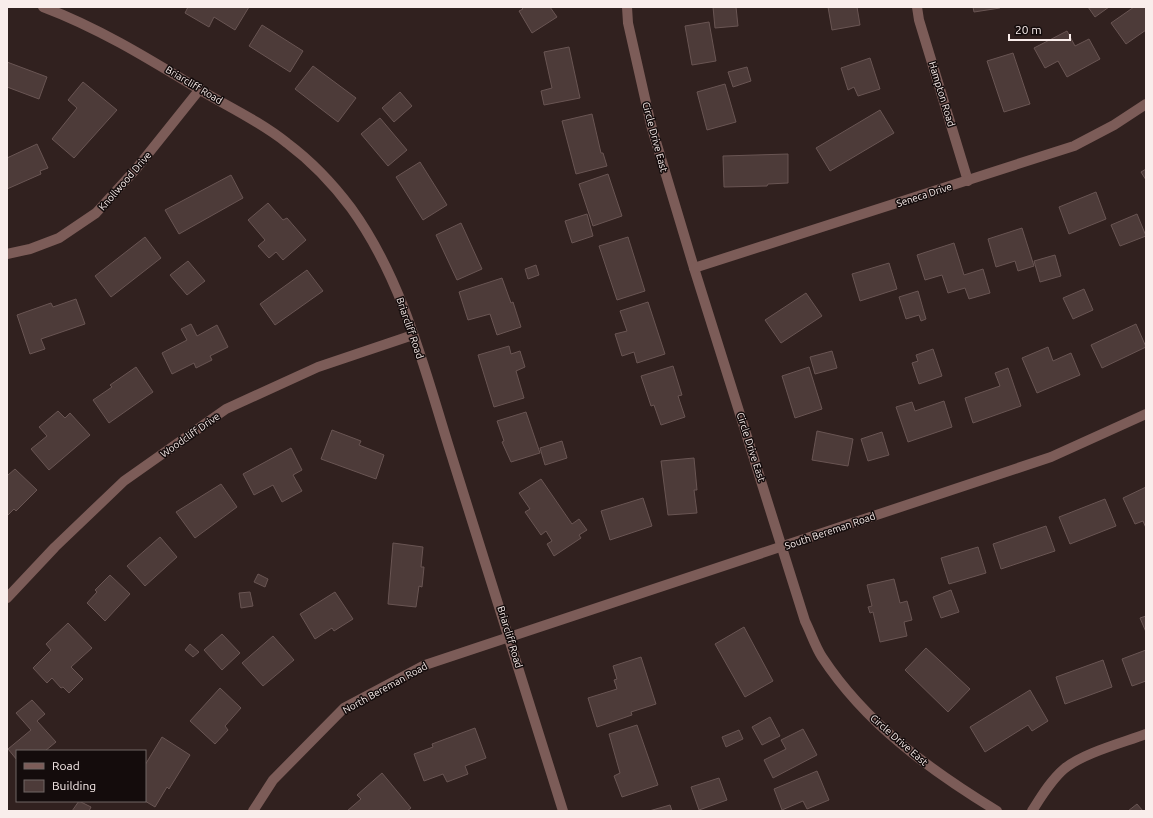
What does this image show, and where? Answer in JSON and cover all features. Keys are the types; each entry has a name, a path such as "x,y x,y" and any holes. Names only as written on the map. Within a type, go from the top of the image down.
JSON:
{"street":[{"name":"Briarcliff Road","path":"43,7 84,23 147,57 287,142 318,170 345,201 374,241 393,279 413,335 510,636 563,811"},
{"name":"Circle Drive East","path":"627,7 628,23 651,125 694,268 783,547 805,621 821,656 843,686 866,712 901,745 950,782 997,811"},
{"name":"Hampton Road","path":"917,7 919,20 968,181"},
{"name":"Knollwood Drive","path":"7,254 30,249 59,238 96,213 136,169 200,89"},
{"name":"Seneca Drive","path":"694,268 1074,146 1114,125 1146,104"},
{"name":"Woodcliff Drive","path":"7,598 55,546 124,481 226,409 318,368 413,335"},
{"name":"South Bereman Road","path":"510,636 783,547 1051,457 1146,414"},
{"name":"North Bereman Road","path":"253,811 273,780 344,708 425,665 510,636"},
{"path":"1032,811 1049,785 1063,770 1075,761 1146,734"}],"building":[{"path":"188,7 249,7 235,30 214,17 209,27 185,13"},
{"path":"521,7 550,7 557,17 532,33 519,11 523,9"},
{"path":"713,7 736,7 738,26 715,28"},
{"path":"828,7 857,7 860,25 832,30"},
{"path":"973,7 999,7 1000,8 974,12"},
{"path":"1088,7 1109,7 1095,17"},
{"path":"1134,7 1146,7 1146,30 1126,44 1111,23"},
{"path":"709,22 716,61 692,65 685,26"},
{"path":"262,25 303,51 290,72 249,46"},
{"path":"1067,31 1075,46 1089,39 1100,59 1067,77 1058,61 1045,68 1034,48"},
{"path":"569,47 580,98 544,105 541,91 552,88 544,52"},
{"path":"1013,53 1030,104 1004,112 987,61"},
{"path":"870,58 880,89 858,96 854,87 848,90 841,68"},
{"path":"7,62 47,77 39,99 7,87"},
{"path":"313,66 356,98 338,122 295,89"},
{"path":"747,67 751,81 733,87 728,72"},
{"path":"83,82 117,110 74,158 52,139 77,108 68,100"},
{"path":"725,84 736,122 707,130 697,92"},
{"path":"400,92 412,106 394,122 382,108"},
{"path":"880,110 894,133 830,171 816,148"},
{"path":"592,114 601,153 603,153 607,166 576,174 562,121"},
{"path":"380,118 407,150 388,166 361,134"},
{"path":"37,144 48,168 40,171 41,174 7,189 7,158"},
{"path":"788,154 788,183 768,184 767,186 724,187 723,156"},
{"path":"420,162 447,205 423,220 396,177"},
{"path":"1146,169 1146,180 1141,172"},
{"path":"608,174 622,216 593,226 579,184"},
{"path":"231,175 243,198 179,234 165,210"},
{"path":"1096,192 1106,219 1069,234 1059,207"},
{"path":"268,203 283,220 287,218 306,240 283,260 276,252 269,258 258,246 265,240 248,220"},
{"path":"587,214 593,236 572,243 565,221"},
{"path":"1137,214 1146,236 1120,246 1111,225"},
{"path":"461,223 482,269 457,280 436,235"},
{"path":"1022,228 1034,266 1018,271 1015,261 996,267 988,239"},
{"path":"145,237 161,258 111,297 95,276"},
{"path":"628,237 645,291 617,300 599,246"},
{"path":"954,243 964,275 983,269 990,293 969,299 965,288 948,293 942,275 925,280 917,255"},
{"path":"1055,255 1061,276 1040,282 1034,261"},
{"path":"188,261 205,281 187,295 170,275"},
{"path":"889,263 897,289 860,301 852,274"},
{"path":"536,265 539,275 528,279 525,269"},
{"path":"307,270 323,291 275,325 260,304"},
{"path":"502,278 511,303 513,302 521,327 497,335 490,314 468,320 459,292"},
{"path":"1084,289 1093,310 1073,319 1063,298"},
{"path":"918,291 926,319 921,321 919,315 906,319 899,297"},
{"path":"806,293 822,316 781,343 765,320"},
{"path":"76,299 85,324 41,339 45,349 30,354 17,315 51,303 53,307"},
{"path":"648,302 665,354 637,363 634,352 622,356 615,334 627,331 620,311"},
{"path":"191,324 197,336 217,325 228,347 210,356 212,360 196,368 194,363 172,374 162,353 187,340 181,329"},
{"path":"1136,324 1146,347 1102,368 1091,345"},
{"path":"509,346 511,354 520,351 525,367 516,371 524,398 494,407 478,355"},
{"path":"1048,347 1053,361 1071,353 1080,375 1037,393 1022,358"},
{"path":"933,349 942,376 919,384 912,363 918,361 916,355"},
{"path":"832,351 837,368 815,374 810,357"},
{"path":"673,366 682,395 678,396 685,417 661,425 654,405 651,406 641,376"},
{"path":"136,367 153,392 109,423 93,400 112,387 110,385"},
{"path":"809,367 822,409 795,418 782,376"},
{"path":"1008,368 1021,406 973,423 965,398 1000,386 995,373"},
{"path":"944,401 952,427 908,442 896,407 912,402 915,411"},
{"path":"58,411 65,418 70,413 90,435 49,470 31,449 47,436 39,427"},
{"path":"526,412 540,453 511,462 502,442 504,441 497,421"},
{"path":"332,430 361,441 359,445 384,455 376,479 321,459"},
{"path":"817,431 853,439 848,466 812,460"},
{"path":"882,432 889,455 868,461 861,439"},
{"path":"562,441 567,458 545,465 540,448"},
{"path":"291,448 302,470 293,475 302,491 282,502 273,485 254,495 243,474"},
{"path":"694,458 697,490 694,490 697,513 668,515 661,461"},
{"path":"15,469 37,490 16,511 14,509 7,516 7,474 8,475"},
{"path":"541,479 572,524 579,519 587,530 579,535 581,538 554,556 547,544 552,541 546,531 541,535 525,512 530,509 519,493"},
{"path":"221,484 237,507 195,538 176,512"},
{"path":"1146,487 1146,528 1143,521 1135,524 1123,498"},
{"path":"643,498 652,526 610,540 601,511"},
{"path":"1105,499 1116,526 1070,544 1059,517"},
{"path":"1046,526 1055,551 1001,569 993,544"},
{"path":"160,537 177,557 145,586 127,566"},
{"path":"393,543 423,547 421,567 424,567 422,587 419,586 416,607 388,604"},
{"path":"978,547 986,573 949,584 941,558"},
{"path":"258,574 268,579 265,587 254,582"},
{"path":"110,575 130,594 105,621 87,603 97,592 95,590"},
{"path":"894,579 900,603 907,601 912,620 904,622 907,636 880,642 873,612 870,613 868,607 872,606 867,585"},
{"path":"951,590 959,612 941,618 933,597"},
{"path":"250,592 253,606 241,608 239,593"},
{"path":"335,592 353,619 334,631 332,628 315,639 300,614"},
{"path":"1146,616 1146,632 1140,618"},
{"path":"68,623 92,648 71,667 83,679 69,693 63,687 61,688 52,678 47,683 33,668 51,650 46,644"},
{"path":"744,627 773,681 745,697 715,644"},
{"path":"222,634 240,653 222,670 204,650"},
{"path":"273,636 294,660 263,686 242,663"},
{"path":"190,644 199,652 193,657 185,650"},
{"path":"926,648 970,689 948,712 905,670"},
{"path":"1146,650 1146,681 1132,686 1122,659"},
{"path":"641,657 656,704 631,712 632,715 597,727 588,698 617,689 614,680 617,679 613,666"},
{"path":"1103,660 1112,687 1065,704 1056,677"},
{"path":"220,688 241,708 225,726 228,730 215,744 190,721"},
{"path":"1030,690 1048,721 1032,731 1028,725 985,752 970,727"},
{"path":"32,700 45,714 37,721 56,742 46,750 16,750 16,759 8,749 31,730 16,713"},
{"path":"770,717 780,736 762,745 752,727"},
{"path":"637,725 658,785 622,797 614,776 620,773 609,734"},
{"path":"475,728 486,758 465,766 468,774 447,782 443,774 424,781 414,754 433,747 432,744"},
{"path":"803,729 817,755 773,778 764,760 786,749 781,740"},
{"path":"739,730 743,739 726,747 722,737"},
{"path":"162,737 190,755 169,789 167,787 155,807 146,802 146,763"},
{"path":"817,771 829,800 807,809 803,801 782,810 774,789"},
{"path":"382,773 411,808 407,811 347,811 361,799 357,795"},
{"path":"719,778 727,800 699,810 691,787"},
{"path":"78,802 91,807 89,811 72,811"},
{"path":"1137,804 1143,811 1128,811"},
{"path":"670,805 672,811 649,811"}]}
